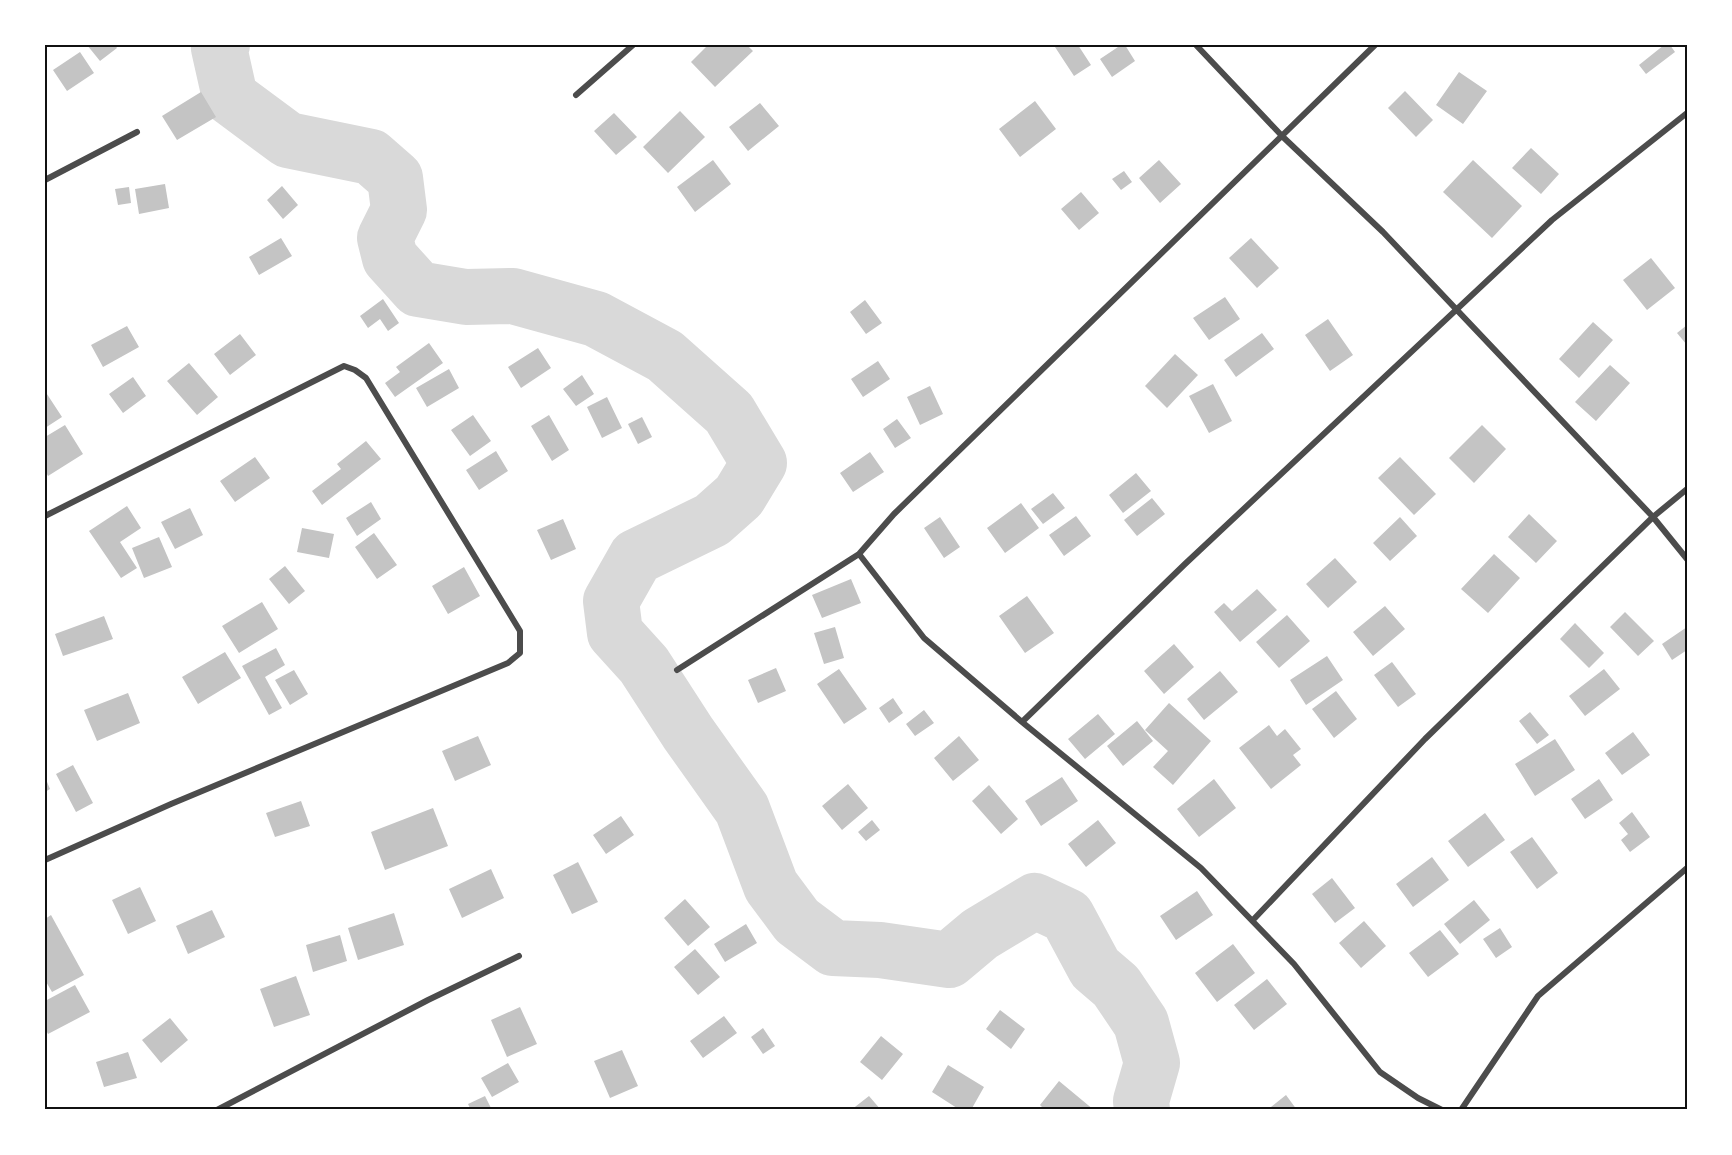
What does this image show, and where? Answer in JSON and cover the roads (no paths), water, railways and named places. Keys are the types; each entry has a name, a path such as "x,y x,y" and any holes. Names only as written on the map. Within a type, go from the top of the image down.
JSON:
{"street":[{"path":"576,95 633,45"},
{"path":"1196,45 1283,136 1383,232 1653,517 1687,559"},
{"path":"676,670 859,554 894,514 1375,45"},
{"path":"1022,722 1185,564 1552,220 1687,113"},
{"path":"45,180 137,132"},
{"path":"45,516 344,366 366,378 520,631 520,652 508,663 171,804 45,860"},
{"path":"1252,920 1425,739 1653,517 1687,489"},
{"path":"859,554 924,638 1022,722 1201,868 1294,964 1380,1072 1418,1098 1442,1110"},
{"path":"1461,1110 1538,996 1687,868"},
{"path":"217,1110 428,1000 519,956"}],"waterway":[{"path":"222,45 219,48 230,97 288,140 371,157 395,178 399,210 385,238 390,258 418,289 466,297 513,296 596,319 665,356 729,413 759,463 739,496 712,520 636,557 611,601 615,633 644,665 688,733 742,809 771,886 797,921 833,948 880,950 949,960 980,934 1035,901 1067,916 1095,968 1116,986 1141,1023 1152,1063 1141,1101 1142,1110"}]}
